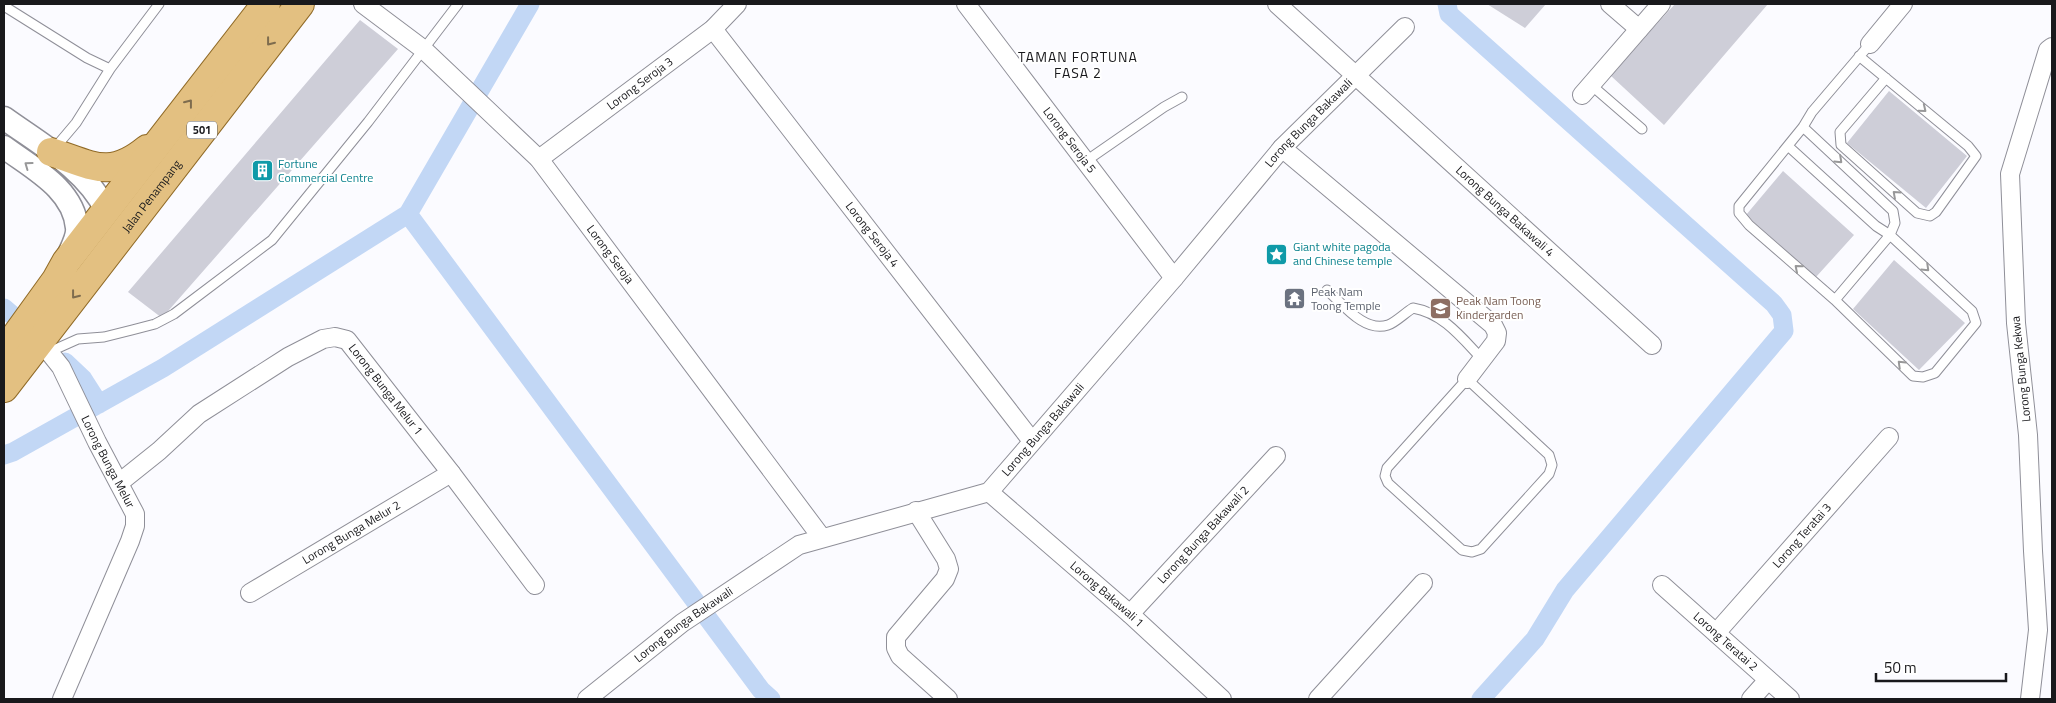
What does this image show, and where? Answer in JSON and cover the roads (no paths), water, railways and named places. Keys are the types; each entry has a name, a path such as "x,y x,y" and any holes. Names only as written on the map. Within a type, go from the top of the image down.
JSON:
{"main road":[{"name":"Jalan Penampang","path":"4,388 61,271 164,134 266,4"},
{"name":"Jalan Penampang","path":"25,347 105,256 300,4"},
{"path":"51,152 103,169 134,159 164,134"},
{"path":"105,256 106,210"}],"street":[{"name":"Lorong Seroja","path":"363,4 424,49 539,158 822,538"},
{"name":"Lorong Seroja 3","path":"539,158 714,29 737,4"},
{"name":"Lorong Seroja 5","path":"966,4 1174,278"},
{"name":"Lorong Bunga Bakawali 4","path":"1277,4 1652,345"},
{"path":"1610,4 1639,29"},
{"path":"1586,90 1661,4"},
{"path":"1864,50 1904,4"},
{"name":"Lorong Bunga Bakawali","path":"587,699 682,623 725,592 799,546 916,511 989,492 1174,278 1282,148 1405,27"},
{"name":"Lorong Seroja 4","path":"714,29 1032,441"},
{"name":"Lorong Bunga Kekwa","path":"2030,699 2038,630 2028,435 2016,322 2010,174 2048,50 2052,47"},
{"path":"4,118 51,152 85,180 99,196 106,210"},
{"path":"4,147 80,202 86,199 90,193 85,180"},
{"path":"1282,148 1493,326 1497,333 1496,341 1467,379"},
{"path":"53,183 72,208 78,230 61,271"},
{"name":"Lorong Bunga Melur 1","path":"119,483 160,451 199,414 288,357 323,339 334,337 347,340 451,473 535,586"},
{"name":"Lorong Bunga Melur","path":"25,347 62,367 97,442 135,514 136,526 62,699"},
{"name":"Lorong Teratai 3","path":"1716,633 1888,438"},
{"name":"Lorong Bunga Bakawali 2","path":"1130,614 1276,456"},
{"name":"Lorong Bunga Melur 2","path":"250,593 451,473"},
{"name":"Lorong Bakawali 1","path":"989,492 1130,614 1222,699"},
{"path":"916,511 946,559 949,570 945,580 896,637 896,648 900,656 948,699"},
{"path":"1318,699 1423,583"},
{"name":"Lorong Teratai 2","path":"1662,585 1790,699"},
{"path":"1751,699 1768,680"}],"lane":[{"path":"51,152 76,123 110,70 159,4"},
{"path":"25,347 104,337 155,324 174,314 272,240 368,122 458,4"},
{"path":"4,6 87,58 110,70"},
{"path":"1788,146 1876,226 1890,235 1972,311 1976,323 1935,373 1923,377 1914,376 1835,300 1749,225 1739,213 1739,206 1803,127 1812,112 1864,50 1886,78 1968,146 1976,156 1936,212 1930,216 1917,213 1841,145 1840,132 1886,78"},
{"path":"1586,90 1642,129"},
{"path":"1086,161 1164,107 1182,97"},
{"path":"1803,127 1893,211 1895,222 1890,235 1835,300"},
{"path":"1327,290 1364,324 1378,327 1390,325 1414,308 1427,310 1441,319 1482,359"},
{"path":"1467,379 1549,455 1552,465 1549,474 1481,549 1472,552 1462,550 1388,484 1385,476 1387,468 1467,379"}],"waterway":[{"path":"4,455 13,452 163,368 408,214 530,4"},
{"path":"1447,4 1449,14 1774,304 1782,315 1784,331 1565,590 1535,639 1481,699"},
{"path":"408,214 761,690 771,699"},
{"path":"4,308 32,332"},
{"path":"65,362 83,379 99,404"}],"place":[{"name":"Fortune Commercial Centre","path":"262,171"},
{"name":"Giant white pagoda and Chinese temple","path":"1277,254"},
{"name":"Peak Nam Toong Temple","path":"1295,299"},
{"name":"Peak Nam Toong Kindergarden","path":"1440,308"}],"district":[{"name":"TAMAN FORTUNA FASA 2","path":"1078,66"}]}
